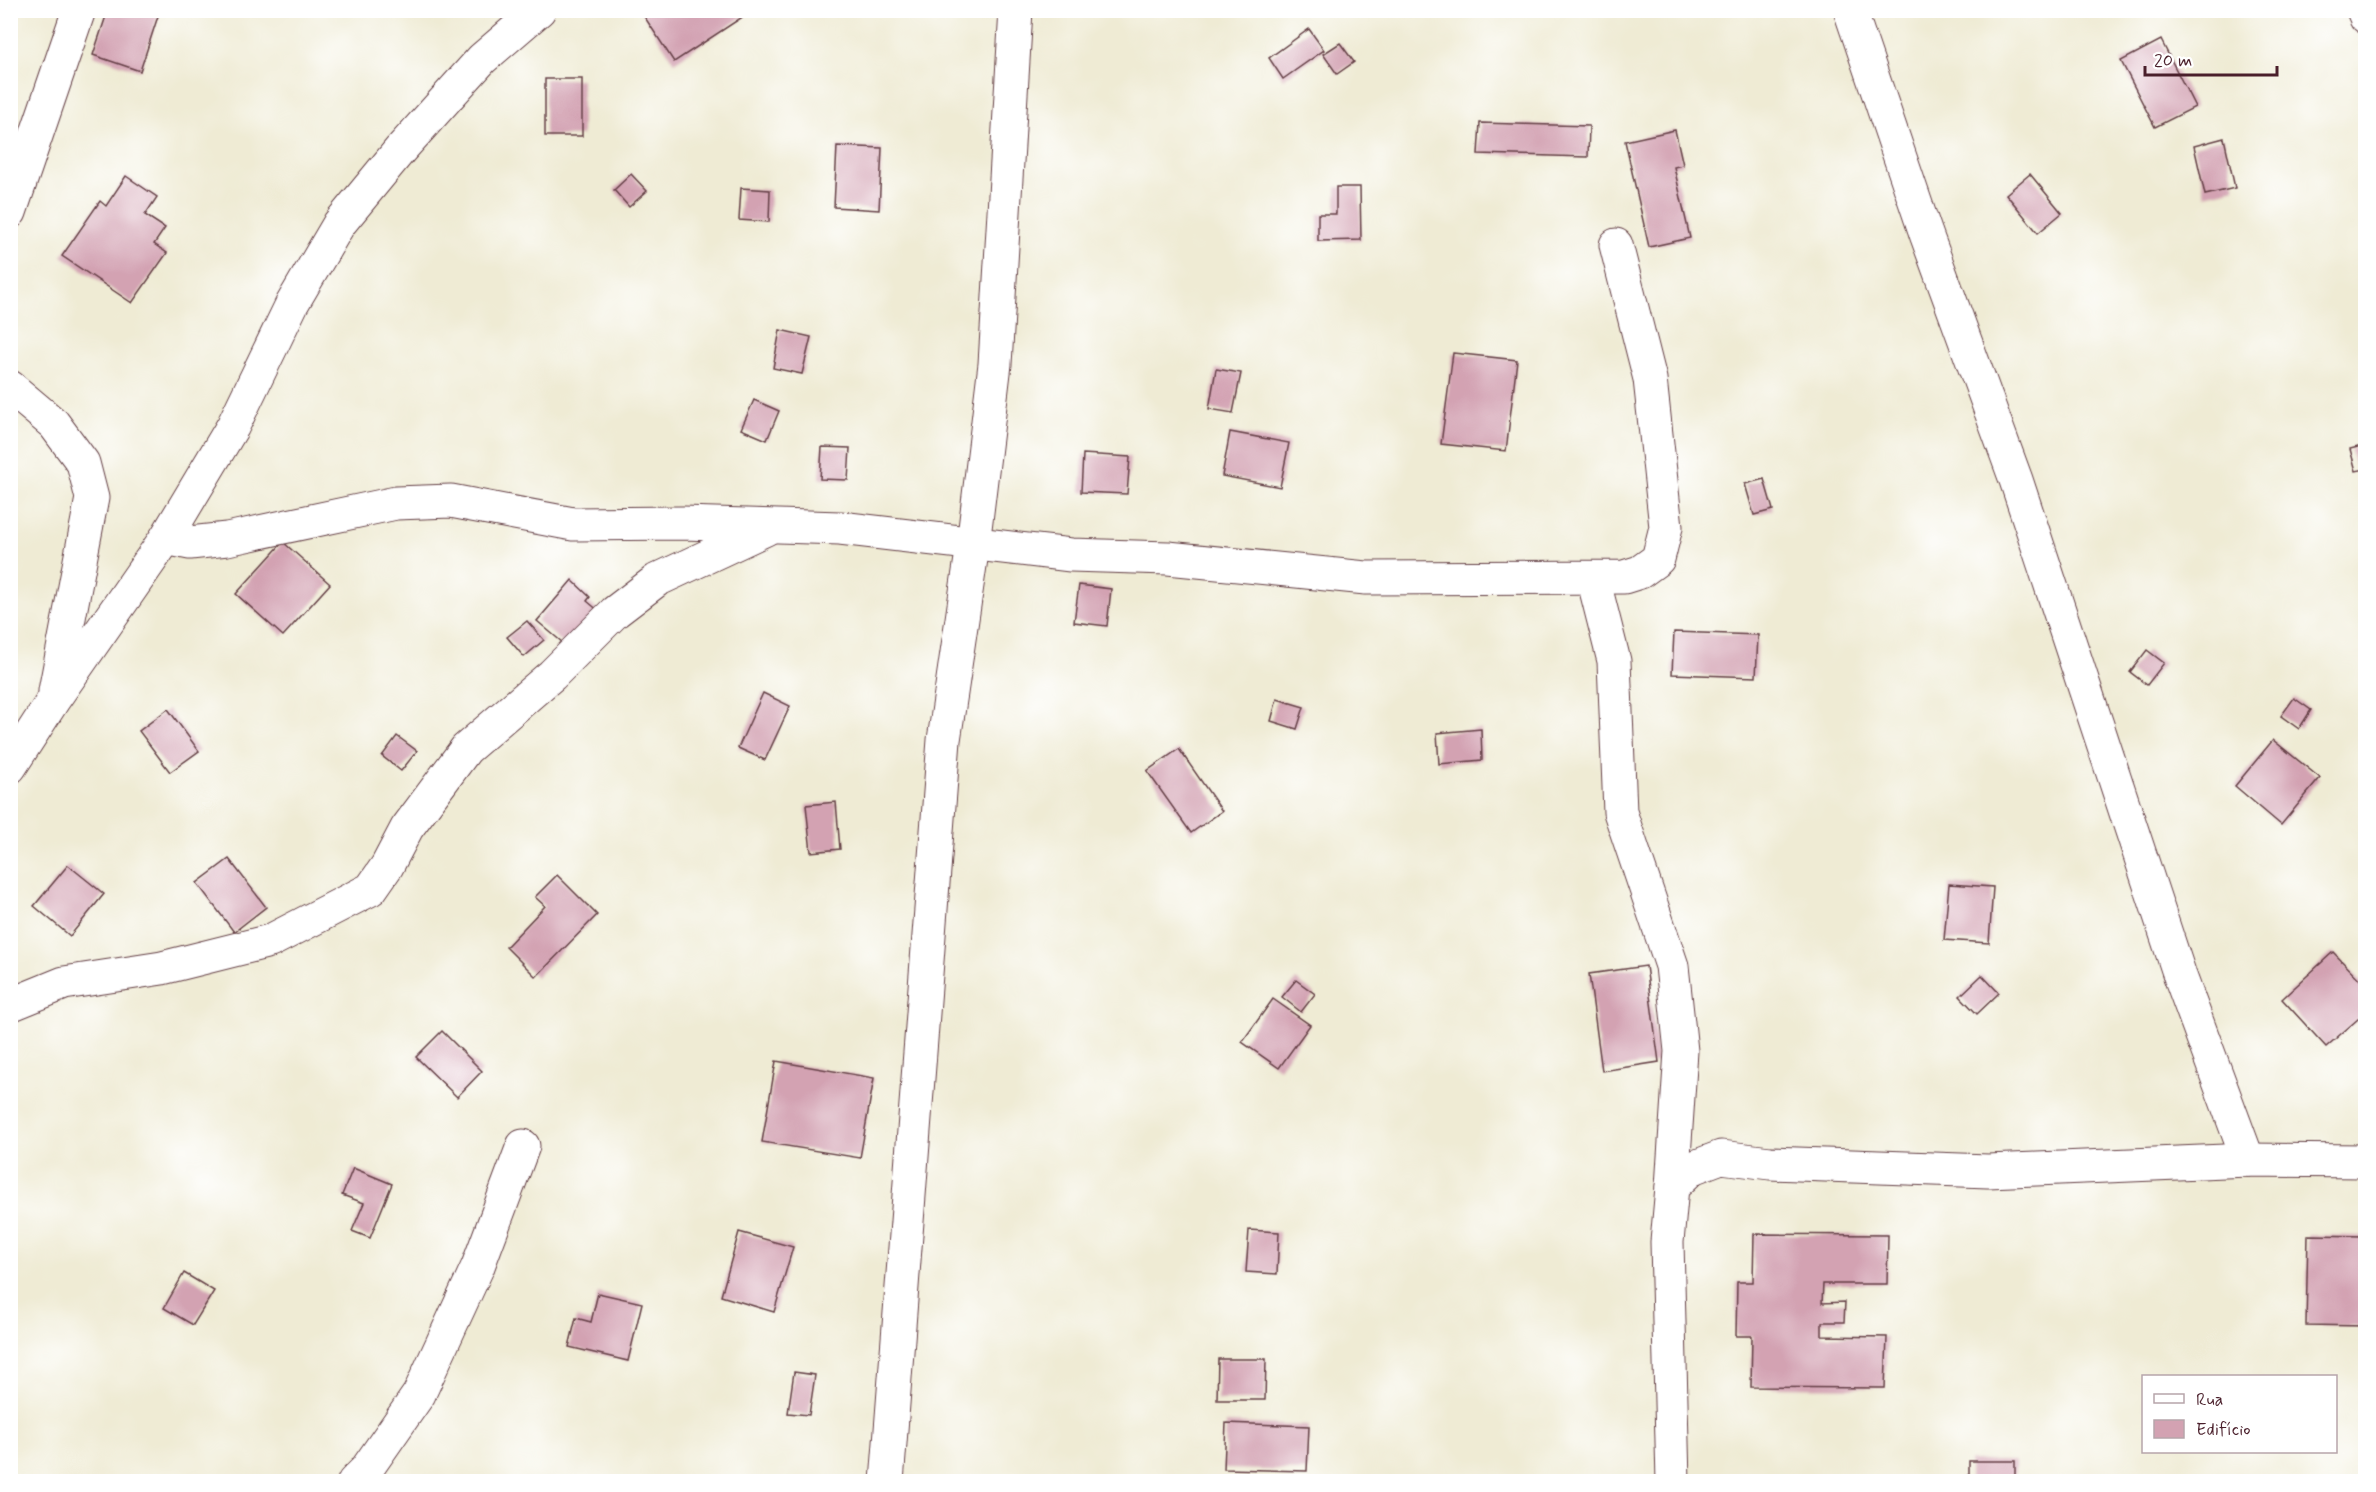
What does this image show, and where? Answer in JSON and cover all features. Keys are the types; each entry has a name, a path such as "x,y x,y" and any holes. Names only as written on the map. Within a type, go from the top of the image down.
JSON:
{"street":[{"path":"10,212 79,10"},
{"path":"10,767 54,699 166,538 233,426 292,304 339,224 399,150 482,59 539,10"},
{"path":"887,1482 944,740 973,545 995,364 1016,10"},
{"path":"1850,10 1926,234 2016,480 2180,976 2248,1160"},
{"path":"2363,10 2366,17"},
{"path":"166,538 190,543 227,539 396,503 452,501 573,524 683,523 840,528 1071,555 1168,558 1366,578 1623,577 1640,572 1658,559 1666,527 1650,379 1616,245"},
{"path":"10,387 54,424 83,463 92,498 54,699"},
{"path":"10,1005 64,983 162,968 270,940 371,889 387,866 407,828 466,749 552,675 615,612 657,580 771,527"},
{"path":"1593,578 1614,661 1620,812 1671,966 1681,1051 1667,1242 1673,1482"},
{"path":"354,1482 366,1470 419,1394 478,1266 523,1146"},
{"path":"1672,1187 1692,1168 1720,1157 1770,1163 1989,1171 2248,1160 2366,1161"}],"building":[{"path":"108,10 160,10 140,71 93,55"},
{"path":"640,10 740,10 744,16 674,62"},
{"path":"1309,29 1324,50 1283,79 1269,58"},
{"path":"2161,40 2195,107 2155,127 2121,61"},
{"path":"1340,43 1354,62 1337,74 1323,54"},
{"path":"545,79 582,79 582,136 545,136"},
{"path":"1480,123 1589,126 1588,157 1478,154"},
{"path":"1675,130 1683,165 1674,167 1690,238 1649,247 1625,141"},
{"path":"2224,138 2235,188 2205,195 2194,146"},
{"path":"837,146 882,148 879,210 834,207"},
{"path":"631,174 647,191 629,207 614,190"},
{"path":"2030,174 2062,213 2038,233 2006,194"},
{"path":"126,176 157,197 145,215 165,228 154,244 167,253 132,303 62,256 100,201 106,206"},
{"path":"1336,187 1360,187 1361,240 1318,241 1318,214 1336,214"},
{"path":"741,188 770,190 769,222 739,220"},
{"path":"780,330 811,337 802,374 773,368"},
{"path":"1453,353 1517,360 1506,451 1441,444"},
{"path":"1216,369 1241,373 1233,413 1209,409"},
{"path":"754,400 779,411 767,440 741,429"},
{"path":"1230,432 1289,443 1280,487 1222,476"},
{"path":"2366,445 2366,469 2356,471 2350,449"},
{"path":"822,447 850,448 848,480 820,479"},
{"path":"1083,454 1130,457 1127,494 1081,492"},
{"path":"1764,479 1773,510 1754,515 1745,484"},
{"path":"283,542 330,584 283,636 236,594"},
{"path":"572,580 590,597 587,601 600,612 569,648 537,621"},
{"path":"1079,585 1111,589 1107,626 1074,622"},
{"path":"527,621 544,640 524,657 507,637"},
{"path":"1674,632 1758,635 1756,677 1672,674"},
{"path":"2147,650 2164,663 2147,685 2130,672"},
{"path":"763,693 790,706 765,760 738,748"},
{"path":"2294,698 2311,710 2299,729 2281,716"},
{"path":"1277,699 1304,707 1297,729 1271,721"},
{"path":"168,709 199,751 170,772 139,731"},
{"path":"1481,729 1482,760 1439,764 1437,733"},
{"path":"397,736 417,751 401,771 382,756"},
{"path":"2273,740 2320,778 2281,825 2235,786"},
{"path":"1179,749 1222,811 1191,833 1147,771"},
{"path":"836,802 840,849 811,852 806,805"},
{"path":"229,859 266,907 234,932 197,883"},
{"path":"68,865 104,894 70,936 34,906"},
{"path":"557,875 597,915 536,977 506,947 545,906 535,897"},
{"path":"1949,884 1993,887 1989,943 1944,940"},
{"path":"2333,952 2366,986 2366,1012 2326,1047 2282,999"},
{"path":"1646,966 1659,1062 1602,1071 1589,974"},
{"path":"1982,975 1999,993 1977,1014 1960,996"},
{"path":"1296,980 1315,994 1301,1012 1282,997"},
{"path":"1273,999 1310,1025 1279,1068 1242,1042"},
{"path":"442,1031 482,1071 457,1097 416,1057"},
{"path":"776,1061 874,1078 860,1158 762,1142"},
{"path":"353,1168 392,1184 370,1238 352,1231 364,1203 342,1195"},
{"path":"1249,1230 1279,1232 1277,1274 1246,1272"},
{"path":"739,1232 793,1247 774,1312 721,1296"},
{"path":"1754,1234 1888,1235 1887,1284 1823,1284 1822,1303 1845,1302 1844,1322 1822,1322 1822,1336 1887,1337 1885,1388 1751,1387 1752,1336 1736,1336 1737,1282 1753,1282"},
{"path":"2308,1235 2366,1236 2366,1326 2306,1325"},
{"path":"184,1273 214,1291 193,1325 164,1308"},
{"path":"598,1293 642,1303 628,1361 569,1347 576,1318 591,1322"},
{"path":"1218,1359 1266,1359 1265,1400 1217,1400"},
{"path":"794,1372 815,1375 809,1415 788,1413"},
{"path":"1226,1423 1309,1426 1307,1471 1224,1469"},
{"path":"1969,1461 2015,1461 2015,1482 1969,1482"}]}
